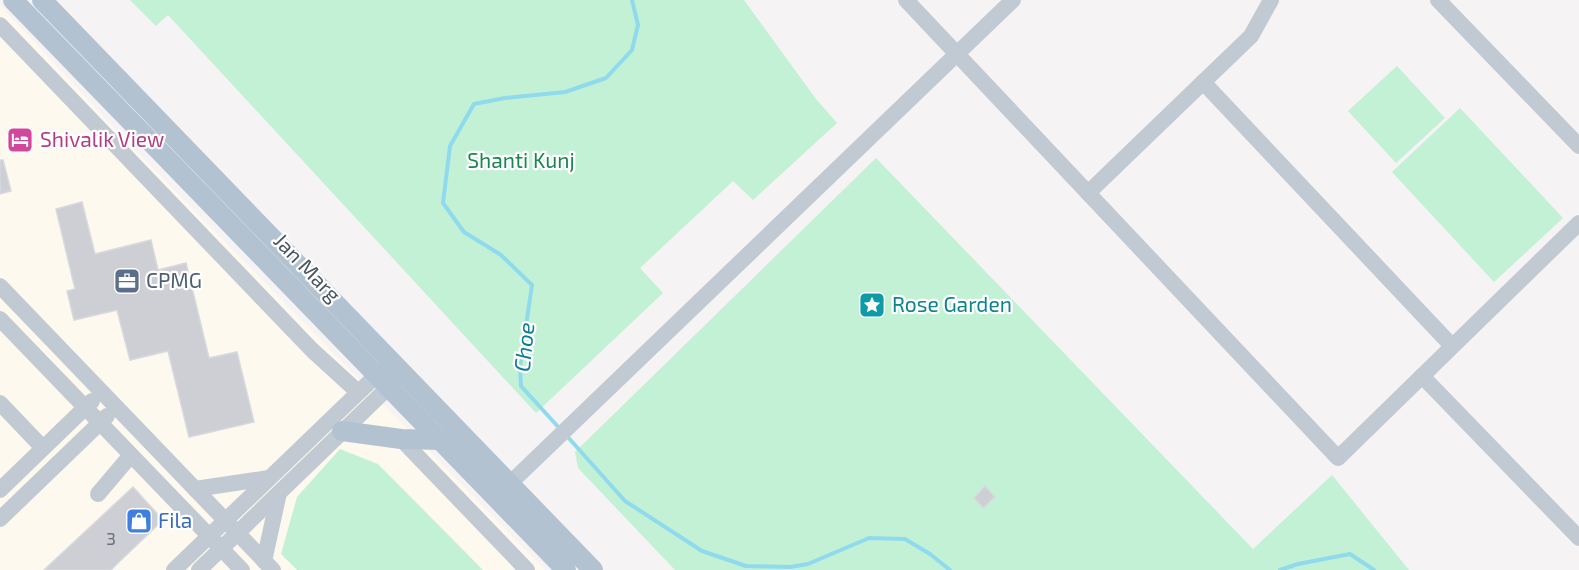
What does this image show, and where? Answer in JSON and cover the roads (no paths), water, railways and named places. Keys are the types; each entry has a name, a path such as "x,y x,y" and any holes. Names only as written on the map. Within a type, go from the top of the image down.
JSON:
{"main road":[{"name":"Jan Marg","path":"13,0 390,374 503,490 543,546 566,570"},
{"name":"Jan Marg","path":"42,0 390,374 441,440 503,490 593,570"},
{"path":"342,431 401,440 441,440"},
{"path":"543,546 547,570"}],"street":[{"path":"906,0 1338,458 1452,346 1576,233"},
{"path":"503,490 1013,0"},
{"path":"1088,193 1251,36 1271,0"},
{"path":"1438,0 1579,146"},
{"path":"0,25 312,350 358,393"},
{"path":"1203,82 1452,346"},
{"path":"0,286 268,565"},
{"path":"0,319 242,570"},
{"path":"174,570 358,393 390,374"},
{"path":"199,570 342,431 390,374"},
{"path":"1422,376 1579,538"},
{"path":"16,503 1,488 102,392"},
{"path":"0,403 44,448"},
{"path":"0,519 116,407"},
{"path":"401,440 527,570"},
{"path":"98,494 131,455"},
{"path":"195,489 269,478"},
{"path":"268,565 279,492"}],"waterway":[{"name":"Choe","path":"561,430 521,386 520,366 532,285 501,255 464,232 443,203 450,146 474,104 505,98 565,92 606,78 632,50 638,25 632,0"},
{"name":"Choe","path":"566,435 625,501 702,551 746,566 790,567 808,564 869,538 905,539 930,554 950,570"},
{"name":"Choe","path":"1280,570 1298,564 1350,554 1374,570"}],"place":[{"name":"Shivalik View","path":"20,140"},
{"name":"CPMG","path":"127,281"},
{"name":"Rose Garden","path":"872,305"},
{"name":"Fila","path":"139,521"}],"park label":[{"name":"Shanti Kunj","path":"521,161"}]}
